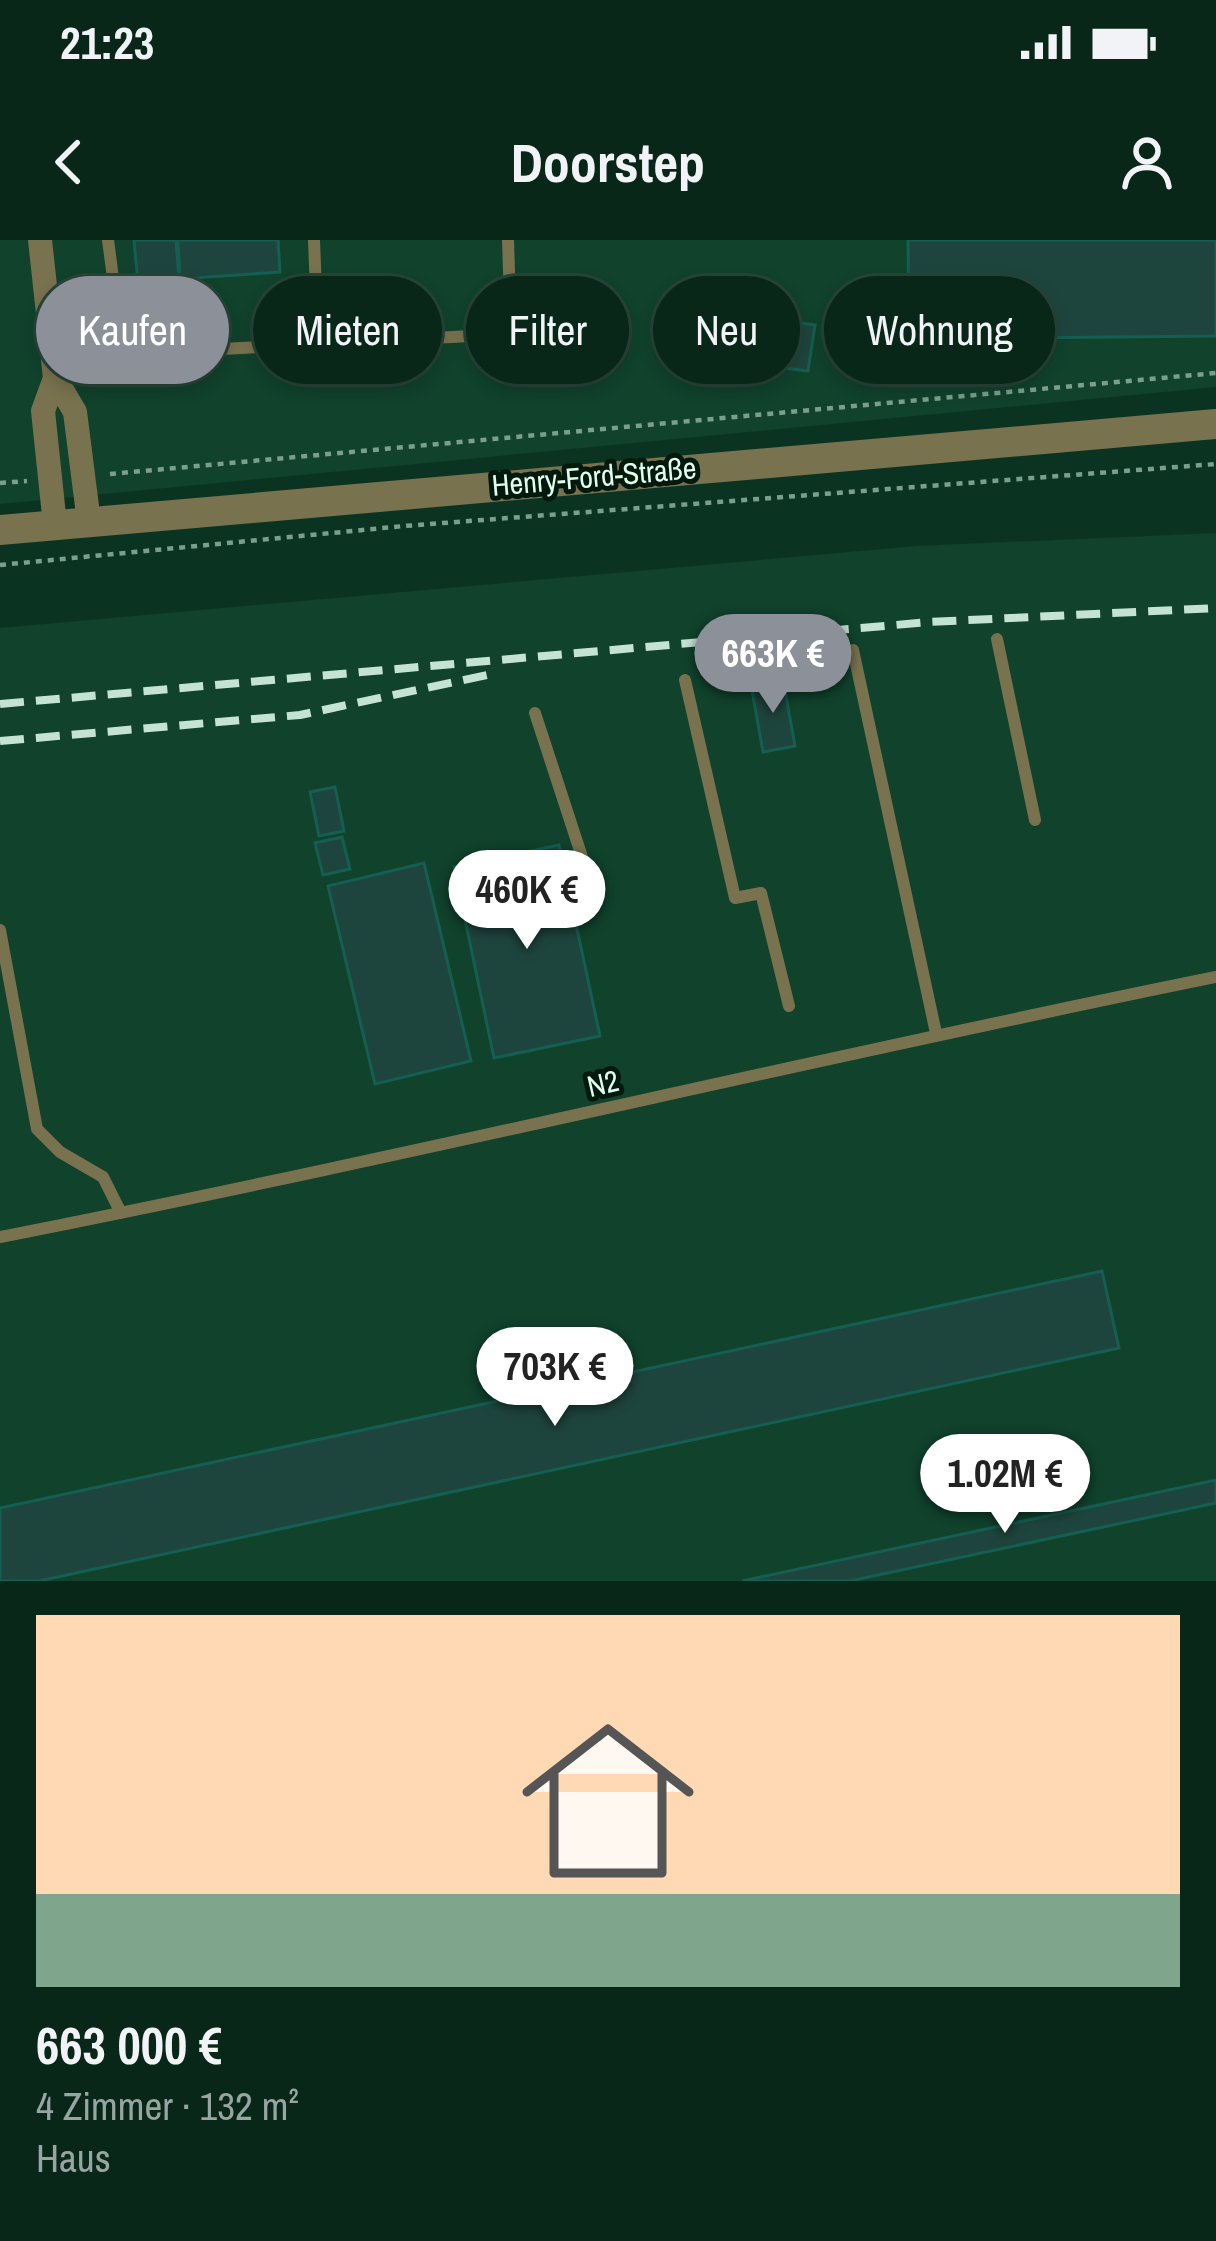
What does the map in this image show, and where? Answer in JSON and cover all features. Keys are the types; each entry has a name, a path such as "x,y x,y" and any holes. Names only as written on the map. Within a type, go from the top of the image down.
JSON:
{"street":[{"path":"40,240 44,276"},
{"path":"53,384 43,411 55,525"},
{"path":"59,384 75,412 89,523"},
{"name":"Henry-Ford-Straße","path":"0,530 1207,426"}],"lane":[{"path":"107,240 123,354 253,347"},
{"path":"314,240 315,276"},
{"path":"442,338 511,334 508,240"},
{"path":"997,639 1036,820"},
{"path":"853,650 936,1033"},
{"path":"685,680 735,898 761,893 789,1006"},
{"path":"536,713 584,860"},
{"path":"0,930 37,1129 60,1152 103,1177 121,1213"},
{"name":"N2","path":"0,1237 936,1033 1216,977"}],"path":[{"path":"84,476 1216,374"},
{"path":"0,565 404,526 1216,464"},
{"path":"0,484 49,479"}],"shaded area":[{"path":"0,240 1216,240 1216,387 0,504"},
{"path":"1216,533 1216,1581 0,1581 0,628 917,546"}],"building":[{"path":"134,240 176,240 179,276 137,276"},
{"path":"178,240 278,240 280,272 180,276"},
{"path":"908,240 1216,240 1216,336 1055,338 1055,276 908,276"},
{"path":"800,323 815,325 808,371 800,370"},
{"path":"783,679 795,746 763,752 751,685"},
{"path":"335,787 344,831 319,836 310,792"},
{"path":"342,837 350,869 323,875 315,843"},
{"path":"559,845 600,1036 494,1058 454,867"},
{"path":"424,863 471,1061 375,1084 328,886"},
{"path":"1102,1271 1119,1348 39,1581 0,1581 0,1508"},
{"path":"1216,1480 1216,1503 850,1581 742,1581"}],"railway":[{"path":"0,704 929,622 1216,608"},
{"path":"0,741 300,715 487,675"}]}
